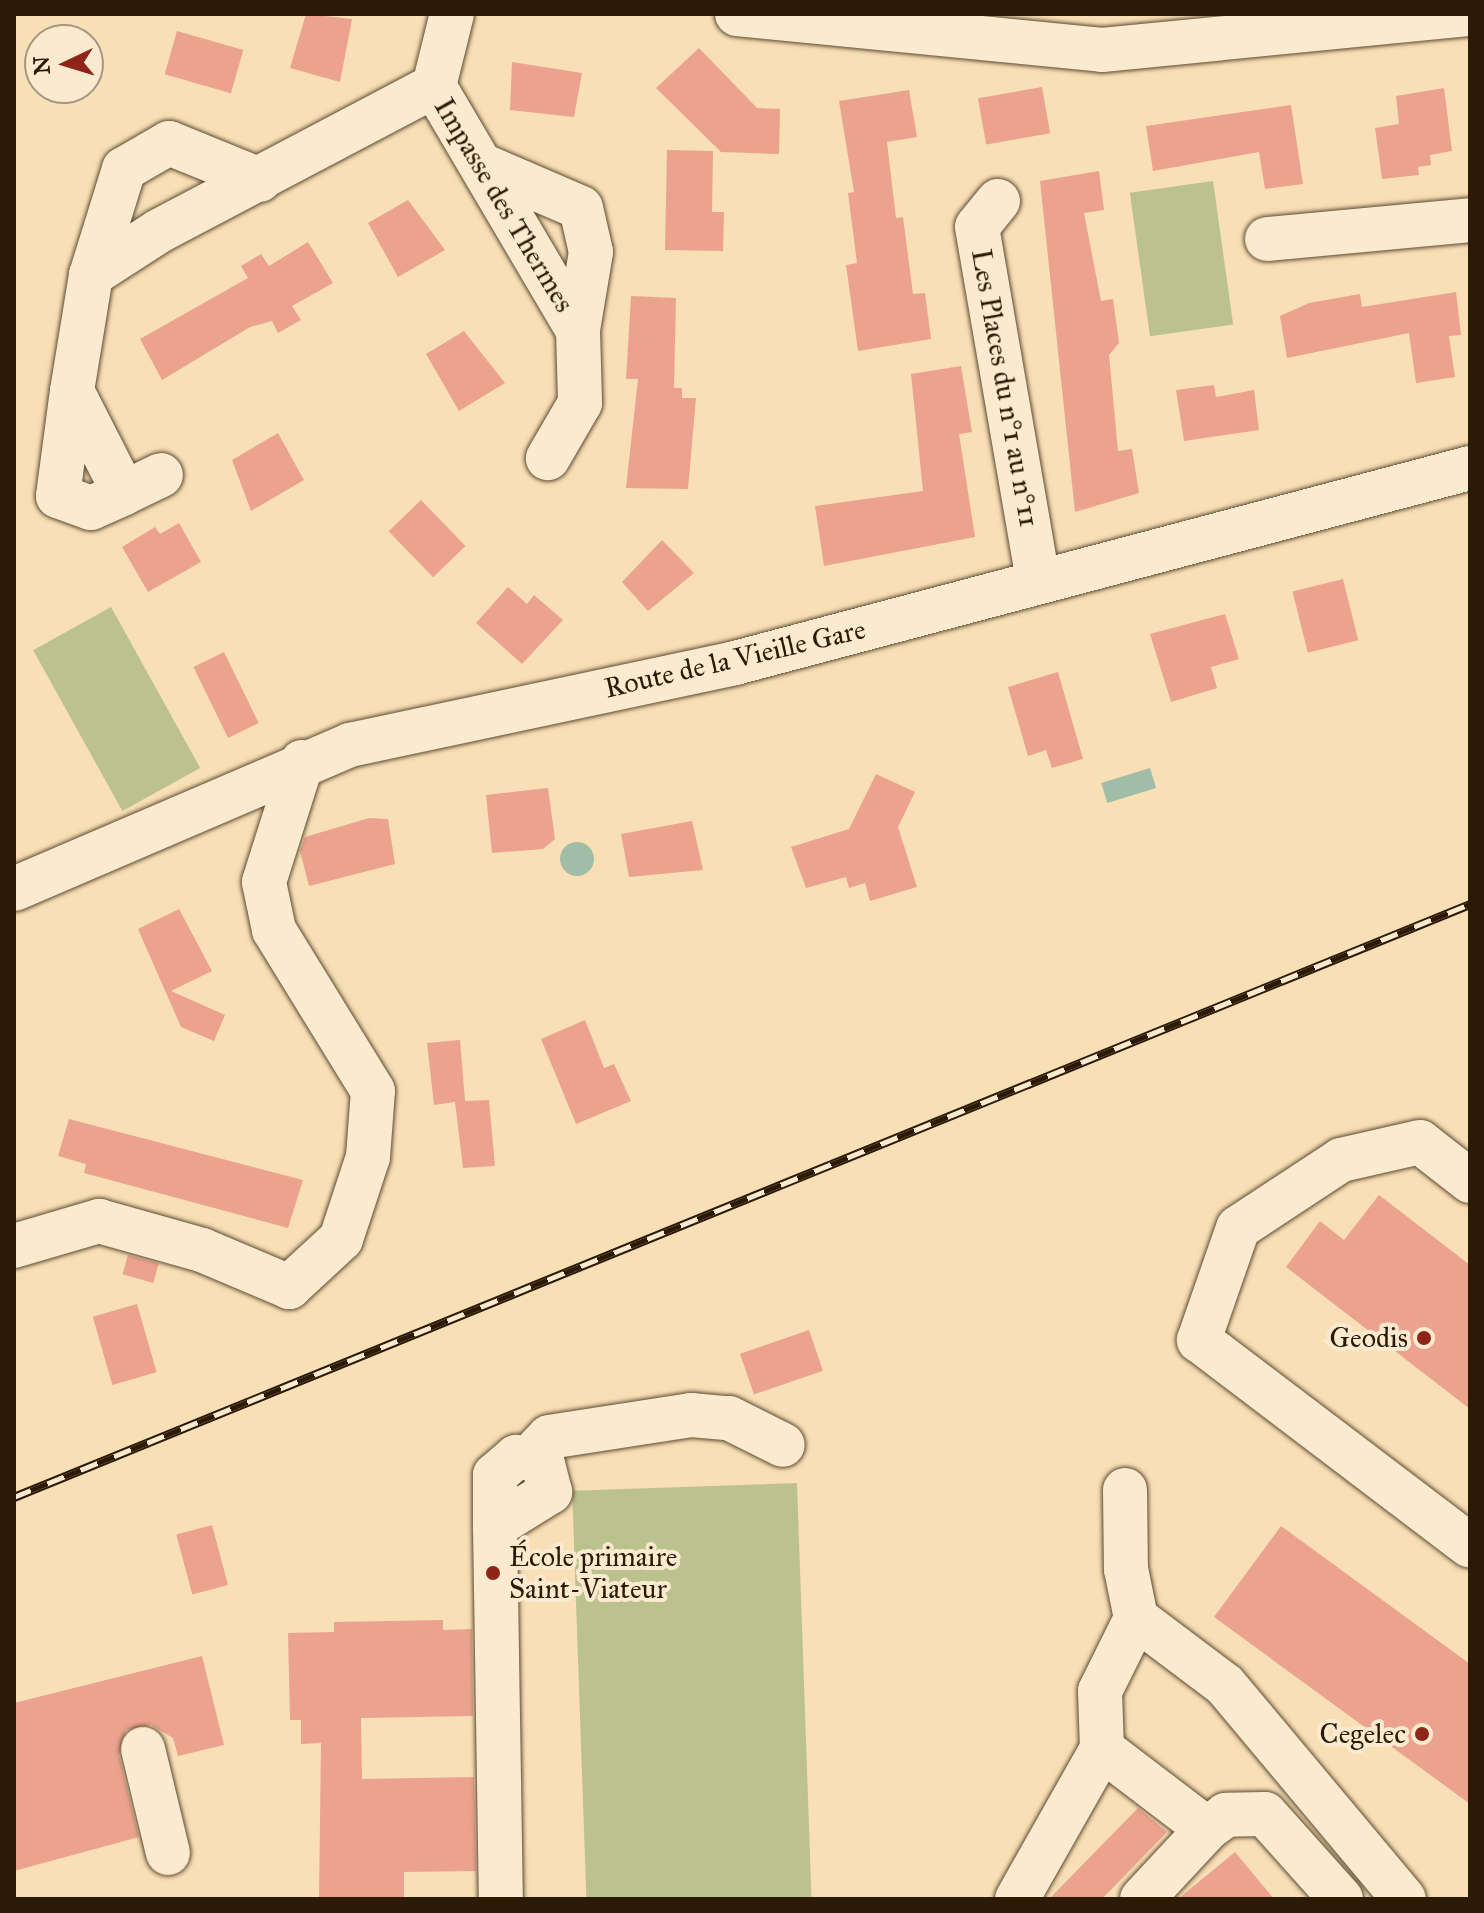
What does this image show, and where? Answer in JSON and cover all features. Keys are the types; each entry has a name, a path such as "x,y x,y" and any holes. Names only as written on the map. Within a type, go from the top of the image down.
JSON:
{"street":[{"path":"91,275 434,86 452,14"},
{"path":"737,14 1102,50 1470,14"},
{"name":"Impasse des Thermes","path":"434,86 486,167 578,330 580,403 548,458"},
{"path":"72,391 142,484 91,508 58,496 72,391 91,275 124,169 169,143 260,180"},
{"path":"486,167 581,208 591,252 578,330"},
{"name":"Les Places du n°1 au n°11","path":"998,201 977,227 1038,581"},
{"path":"1267,239 1470,220"},
{"name":"Route de la Vieille Gare","path":"14,889 227,798 302,762 350,745 735,663 1470,468"},
{"path":"14,1246 99,1221 202,1250 289,1287 341,1239 368,1157 373,1091 274,930 264,882 302,762"},
{"path":"1470,1181 1420,1142 1341,1160 1238,1228 1199,1340 1470,1546"},
{"path":"501,1899 495,1475 516,1457 529,1458 549,1437 691,1415 729,1418 783,1445"},
{"path":"1017,1899 1102,1749 1100,1691 1136,1618 1126,1569 1125,1490"},
{"path":"1136,1618 1225,1685 1404,1899"},
{"path":"143,1749 168,1853"},
{"path":"1102,1749 1207,1829"},
{"path":"1142,1899 1207,1829 1226,1815 1265,1814 1341,1899"}],"green space":[{"path":"1213,181 1233,325 1150,336 1130,193"},
{"path":"111,607 200,768 122,811 33,650"},
{"path":"797,1483 812,1899 586,1899 572,1491"}],"shaded area":[{"path":"1150,768 1156,788 1107,803 1101,783"},
{"path":"577,842 589,847 594,859 589,871 577,876 565,871 560,859 565,847"}],"building":[{"path":"306,14 352,19 340,82 290,68"},
{"path":"177,31 243,50 231,93 165,74"},
{"path":"699,48 757,108 780,109 779,154 721,152 656,88"},
{"path":"512,62 582,73 574,117 510,110"},
{"path":"1042,87 1050,133 986,145 978,98"},
{"path":"1444,88 1452,151 1430,155 1431,165 1418,167 1419,175 1382,179 1375,128 1399,124 1396,96"},
{"path":"909,90 917,137 887,142 896,218 903,217 913,294 925,293 931,339 858,351 846,265 857,263 848,193 854,192 839,101"},
{"path":"1291,105 1303,184 1265,189 1259,152 1153,171 1146,126"},
{"path":"667,150 713,151 712,212 724,212 723,251 665,250"},
{"path":"1099,171 1104,210 1084,213 1101,301 1113,299 1119,343 1109,355 1118,451 1132,449 1139,493 1075,512 1040,181"},
{"path":"408,200 445,250 398,277 368,223"},
{"path":"308,242 333,283 292,306 301,320 278,333 272,321 250,327 162,380 140,339 248,278 241,266 261,254 269,266"},
{"path":"1456,292 1461,335 1449,336 1455,377 1416,383 1409,333 1287,358 1280,316 1309,303 1360,294 1362,307"},
{"path":"631,296 676,298 674,388 682,388 682,398 696,398 688,489 626,488 638,379 626,379"},
{"path":"464,331 505,383 459,411 426,354"},
{"path":"961,366 972,432 959,434 975,537 824,566 815,506 923,491 911,374"},
{"path":"1214,385 1216,397 1254,390 1259,430 1184,441 1176,390"},
{"path":"278,433 304,480 251,511 232,460"},
{"path":"421,500 465,546 433,577 389,531"},
{"path":"179,523 201,562 148,592 122,547 155,527 160,534"},
{"path":"662,540 694,573 648,611 622,582"},
{"path":"1343,579 1358,640 1308,653 1293,592"},
{"path":"508,587 527,604 534,595 563,620 522,664 476,623"},
{"path":"1225,614 1239,659 1211,667 1217,688 1171,702 1150,634"},
{"path":"224,652 259,723 228,738 193,667"},
{"path":"1058,672 1083,759 1052,768 1046,750 1028,756 1008,687"},
{"path":"876,774 915,792 898,827 917,887 870,901 865,883 849,888 846,877 806,888 791,847 849,829"},
{"path":"548,788 555,839 543,849 492,853 486,795"},
{"path":"369,818 388,819 395,864 309,886 300,851 305,837"},
{"path":"692,821 703,870 629,877 621,834"},
{"path":"179,909 212,971 171,991 225,1015 214,1041 181,1027 138,929"},
{"path":"585,1020 604,1068 614,1064 631,1101 576,1124 541,1039"},
{"path":"460,1040 465,1101 489,1100 495,1166 463,1168 455,1102 434,1105 427,1043"},
{"path":"69,1119 303,1180 288,1228 84,1173 86,1164 58,1156"},
{"name":"Geodis","path":"1379,1195 1470,1265 1470,1409 1286,1267 1320,1221 1344,1240"},
{"path":"128,1255 159,1264 153,1283 122,1274"},
{"path":"137,1304 157,1372 112,1385 93,1317"},
{"path":"809,1330 823,1371 754,1394 740,1354"},
{"path":"212,1525 228,1585 192,1594 176,1535"},
{"name":"Cegelec","path":"1281,1526 1470,1664 1470,1804 1214,1617"},
{"path":"443,1620 443,1630 472,1629 473,1716 361,1718 362,1779 474,1777 476,1871 404,1872 404,1899 319,1899 321,1743 301,1744 301,1720 290,1720 288,1633 334,1632 334,1622"},
{"path":"202,1656 224,1745 178,1756 173,1738 151,1725 126,1730 119,1755 139,1837 14,1871 14,1703"},
{"path":"1138,1808 1167,1832 1102,1899 1049,1899"},
{"path":"1235,1852 1274,1899 1178,1899"}],"railway":[{"path":"14,1497 1470,904"}],"place":[{"name":"Geodis","path":"1424,1338"},
{"name":"École primaire Saint-Viateur","path":"493,1573"},
{"name":"Cegelec","path":"1422,1734"}]}
